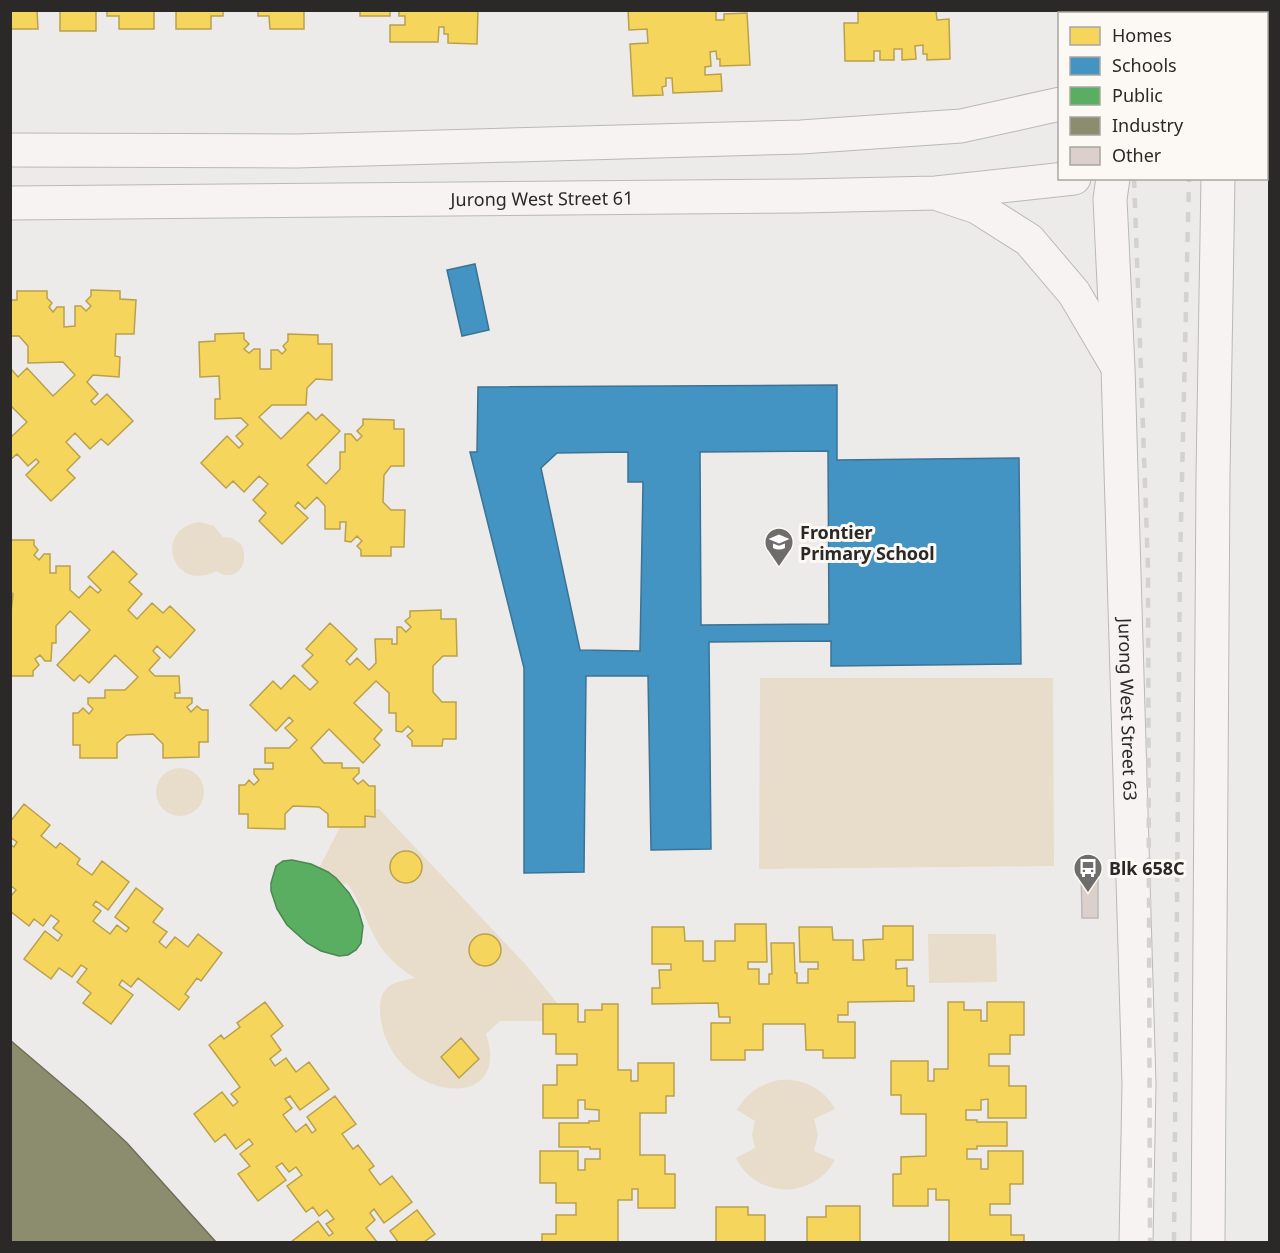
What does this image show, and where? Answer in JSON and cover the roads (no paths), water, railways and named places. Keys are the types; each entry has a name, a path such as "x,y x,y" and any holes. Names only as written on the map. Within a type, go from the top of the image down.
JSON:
{"street":[{"path":"10,150 296,151 801,137 961,126 1058,104"},
{"name":"Jurong West Street 61","path":"10,203 540,200 936,193 1058,180"},
{"name":"Jurong West Street 63","path":"1113,180 1110,199 1118,368 1139,1084 1136,1242"},
{"path":"1208,1242 1213,475 1218,180"},
{"path":"936,193 977,207 1029,240 1074,293 1118,368"}],"railway":[{"path":"1134,180 1148,567 1150,1242"},
{"path":"1174,1242 1180,564 1189,180"}],"place":[{"name":"Frontier Primary School","path":"779,568"},
{"name":"Blk 658C","path":"1088,894"}]}
